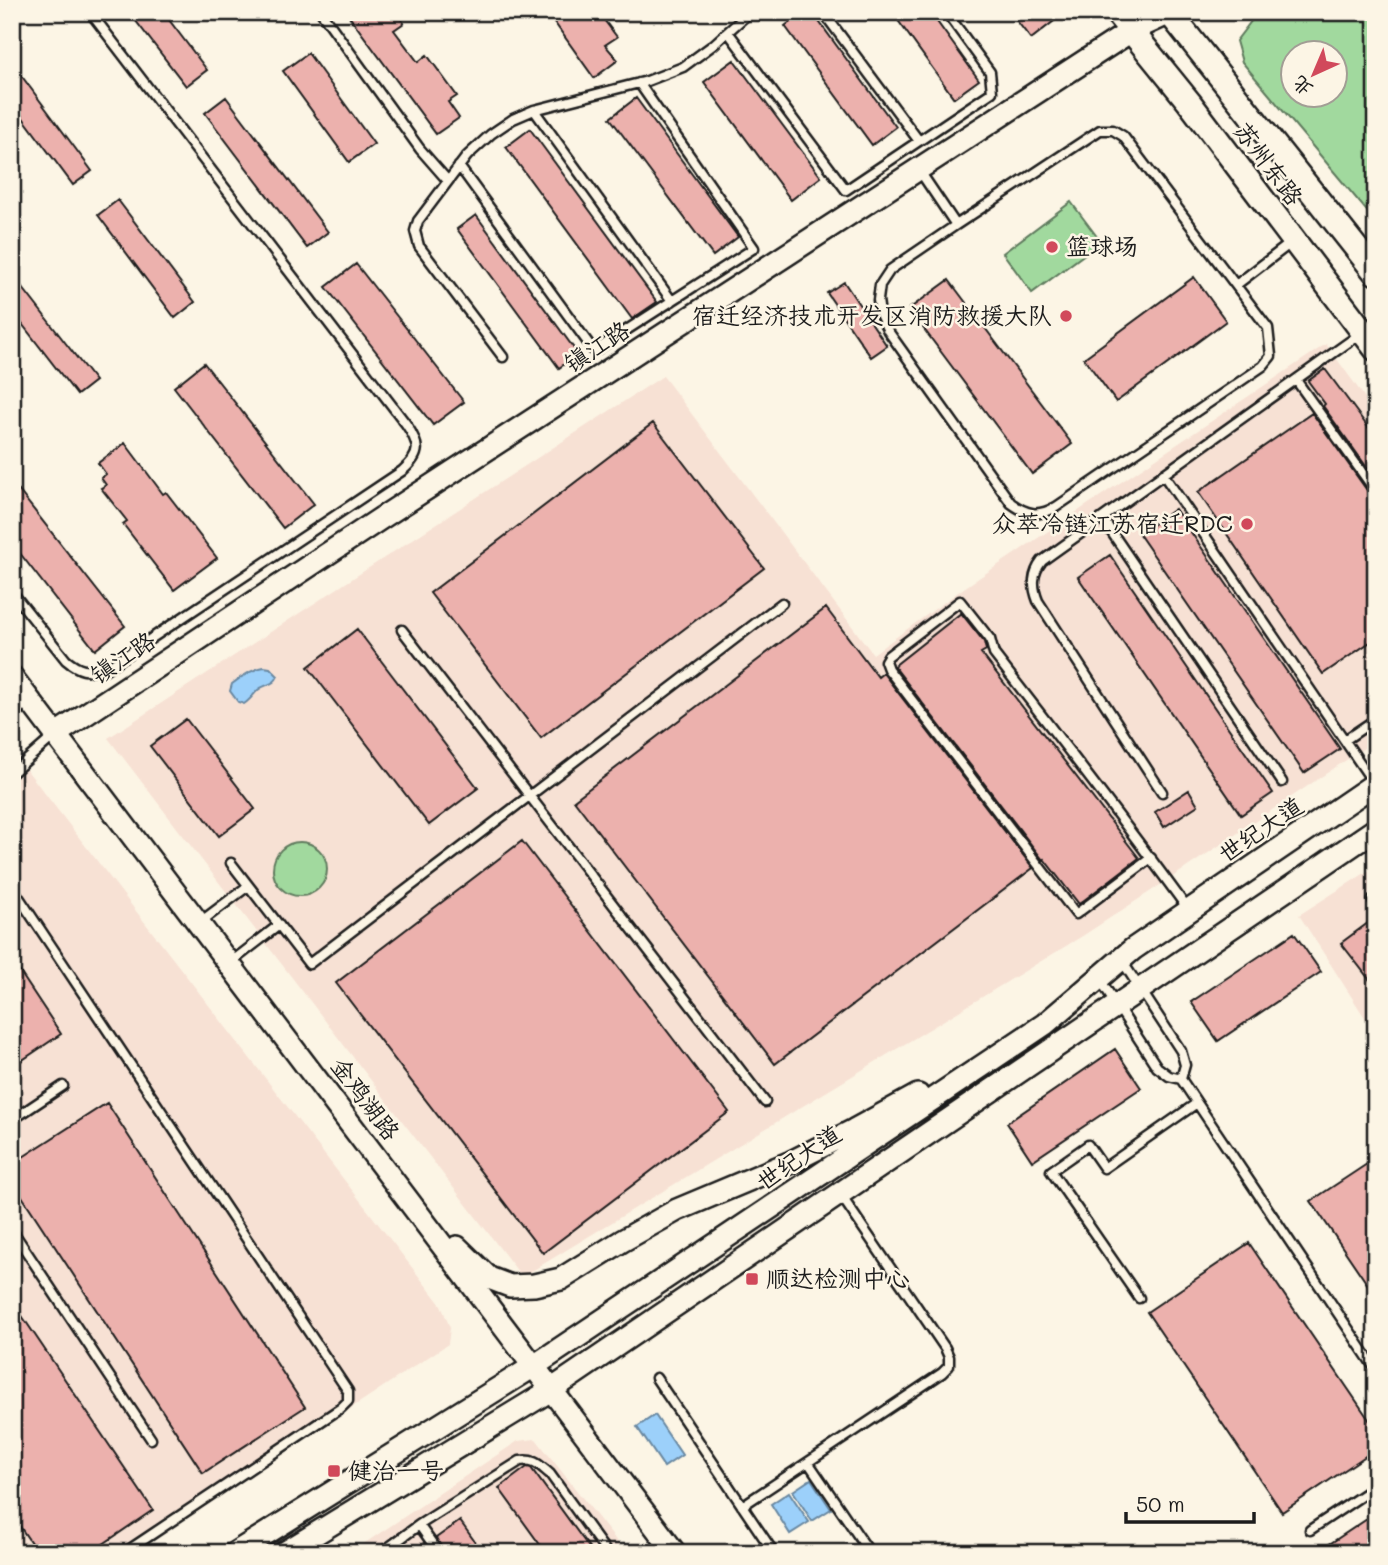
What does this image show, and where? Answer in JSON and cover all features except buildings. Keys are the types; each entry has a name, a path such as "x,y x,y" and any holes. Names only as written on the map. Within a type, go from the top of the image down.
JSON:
{"main road":[{"name":"苏州东路","path":"1116,12 1189,102 1369,341"},
{"name":"苏州东路","path":"1170,13 1376,273"}],"street":[{"name":"镇江路","path":"56,734 380,519 1132,31 1170,13"},
{"name":"金鸡湖路","path":"12,677 675,1553"},
{"name":"世纪大道","path":"235,1553 534,1366 1045,1024 1133,949 1375,784"},
{"path":"284,1553 551,1390 1376,829"},
{"path":"409,1200 489,1278 510,1286 534,1285 561,1279 677,1210 789,1163 1045,1024"}],"lane":[{"path":"12,592 65,660 76,668 90,672 104,670 402,471 414,461 418,447 406,424 90,12"},
{"path":"321,12 420,149 448,181"},
{"path":"503,357 419,246 415,231 418,220 467,156 491,134 513,119 534,110 639,83 683,67 750,12"},
{"path":"823,12 919,141"},
{"path":"728,32 846,190 992,92 990,72 946,12"},
{"path":"460,166 594,351 754,248 639,83"},
{"path":"534,110 672,301"},
{"path":"1100,130 1113,130 1123,136 1268,328 1271,356 1263,366 1056,507 1046,512 1021,511 1011,503 888,331 880,314 880,285 890,270 956,225 1100,130"},
{"path":"919,170 956,225"},
{"path":"1236,285 1294,241"},
{"path":"1162,792 1038,601 1033,581 1035,569 1042,561 1296,380 1369,341"},
{"path":"1296,380 1376,492"},
{"path":"1163,474 1375,784"},
{"path":"1102,518 1282,782"},
{"path":"1151,858 1076,914 888,669 885,661 888,656 960,601 990,639 994,654 1151,858 1189,911"},
{"path":"231,863 309,964 782,603"},
{"path":"402,630 765,1102"},
{"path":"12,715 30,700"},
{"path":"1345,740 1376,719"},
{"path":"12,773 56,734"},
{"path":"199,923 248,886"},
{"path":"12,887 348,1391 348,1401 341,1408 124,1553"},
{"path":"1376,898 1373,900 1376,904"},
{"path":"230,963 279,925"},
{"path":"1121,960 1181,1051 1185,1065 1181,1079"},
{"path":"1099,978 1157,1067 1168,1076 1181,1079 1376,1370"},
{"path":"12,1120 63,1086"},
{"path":"1139,1298 1051,1171 1088,1145 1104,1168 1197,1103"},
{"path":"742,1506 949,1366 945,1348 840,1194"},
{"path":"12,1230 151,1439"},
{"path":"656,1378 774,1553"},
{"path":"381,1553 419,1525 520,1461 530,1460 550,1474 607,1553"},
{"path":"808,1462 870,1553"},
{"path":"1310,1530 1376,1486"},
{"path":"419,1525 439,1553"}],"shaded area":[{"path":"1326,344 1376,413 1376,740 1084,935 522,1277 108,738 663,376 873,654 961,590"},
{"path":"12,751 441,1305 450,1328 448,1344 132,1553 12,1553"},
{"path":"1376,866 1376,1035 1299,915"},
{"path":"536,1439 626,1553 350,1553 518,1441"}],"green space":[{"path":"1263,12 1376,12 1376,222 1281,108 1350,108 1350,38 1280,38 1280,107 1242,62 1236,41 1255,16"},
{"name":"篮球场","path":"1071,202 1101,242 1032,293 1003,253"},
{"path":"300,842 319,850 327,869 319,888 300,896 281,888 273,869 281,850"}],"water":[{"path":"264,667 270,668 278,676 276,679 258,690 244,704 238,702 230,691 232,684 247,673"},
{"path":"655,1415 682,1455 664,1467 637,1427"},
{"path":"811,1479 831,1509 812,1521 793,1491"},
{"path":"789,1492 809,1522 790,1534 771,1504"}],"place":[{"name":"篮球场","path":"1052,247"},
{"name":"宿迁经济技术开发区消防救援大队","path":"1066,316"},
{"name":"众萃冷链江苏宿迁RDC","path":"1247,524"},
{"name":"顺达检测中心","path":"752,1279"},
{"name":"健治一号","path":"334,1471"}]}
